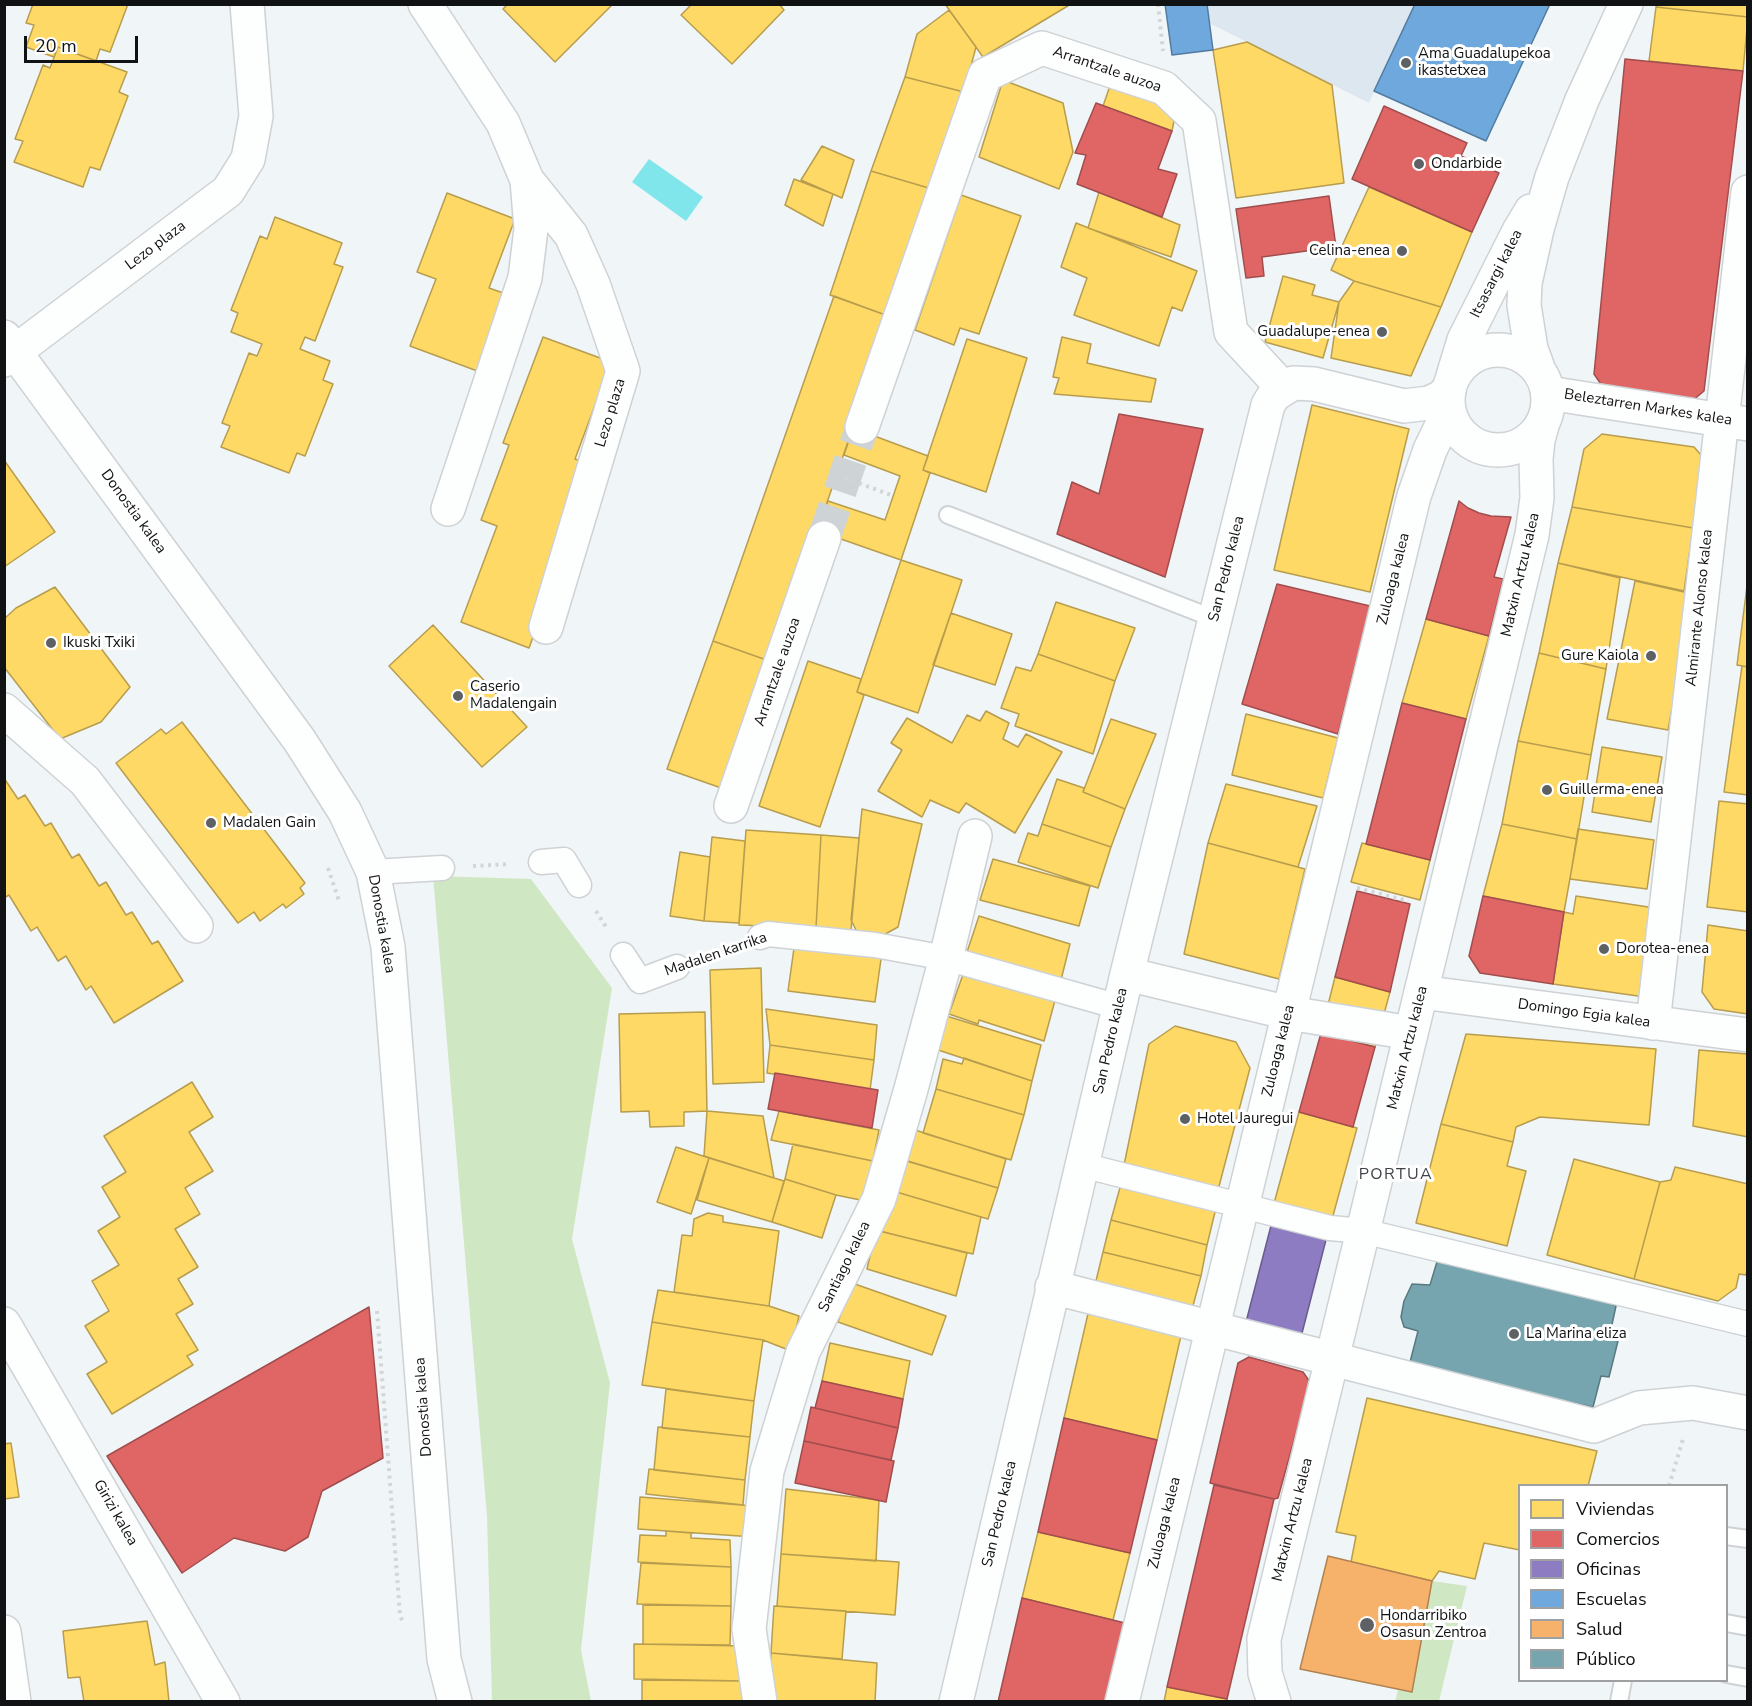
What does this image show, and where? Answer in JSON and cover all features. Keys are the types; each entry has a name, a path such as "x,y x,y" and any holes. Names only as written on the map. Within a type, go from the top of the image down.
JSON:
{"street":[{"name":"Lezo plaza","path":"8,350 228,191 248,159 256,116 247,4"},
{"name":"Lezo plaza","path":"425,4 503,123 527,180 571,235 593,284 623,371 546,627"},
{"name":"Itsasargi kalea","path":"1543,395 1526,327 1525,283 1552,177 1598,61 1626,4"},
{"name":"Arrantzale auzoa","path":"862,427 985,75 1042,48 1164,88 1199,121 1231,332 1283,388"},
{"name":"Itsasargi kalea","path":"1455,382 1464,340 1519,231 1552,177"},
{"name":"Lezo plaza","path":"448,509 525,278 531,230 527,180"},
{"name":"Almirante Alonso kalea","path":"1653,1023 1735,422 1748,192"},
{"name":"Itsasargi kalea","path":"1455,382 1504,323 1525,283"},
{"name":"Donostia kalea","path":"8,350 300,741 345,812 373,872 388,947 444,1659 440,1701"},
{"path":"1283,388 1293,383 1314,384 1404,406 1429,403 1440,398 1455,382 1492,350 1513,352 1532,363 1543,395 1536,433 1518,446 1502,449 1490,449 1469,440 1455,424 1455,382"},
{"name":"Zuloaga kalea","path":"1122,1701 1414,496 1430,450 1443,423 1455,382"},
{"name":"San Pedro kalea","path":"956,1701 1119,1007 1268,405 1274,395 1283,388"},
{"name":"Beleztarren Markes kalea","path":"1543,395 1735,422"},
{"name":"Matxin Artzu kalea","path":"1267,1693 1264,1639 1535,520 1536,459 1543,395"},
{"name":"Arrantzale auzoa","path":"731,806 824,538"},
{"path":"4,710 84,781 196,926"},
{"name":"Santiago kalea","path":"759,1701 750,1629 767,1471 803,1352 879,1199 946,958 975,836"},
{"path":"541,862 564,860 579,885"},
{"path":"373,872 442,868"},
{"name":"Madalen karrika","path":"760,937 768,934 875,945 946,958 1119,1007"},
{"name":"Madalen karrika","path":"623,955 640,981 677,967"},
{"path":"1127,974 1289,1013 1411,1033"},
{"name":"Domingo Egia kalea","path":"1421,992 1748,1035"},
{"path":"1082,1166 1330,1228 1363,1231 1748,1324"},
{"path":"1052,1287 1594,1426 1639,1408 1693,1403 1748,1413"},
{"name":"Girizi kalea","path":"4,1324 223,1701"},
{"path":"4,1632 14,1701"},
{"name":"Donostia kalea","path":"444,1659 455,1701"}],"lane":[{"path":"948,515 1215,619"},
{"path":"1728,1536 1748,1539"},
{"path":"1728,1623 1748,1627"},
{"path":"1728,1674 1748,1678"},
{"path":"1619,1701 1623,1682"}],"path":[{"path":"845,478 891,495"},
{"path":"442,868 541,862"},
{"path":"327,865 341,908"},
{"path":"1321,879 1441,909"},
{"path":"579,885 623,955"},
{"name":"Madalen karrika","path":"677,967 760,937"},
{"path":"377,1306 400,1615 404,1624"},
{"path":"1669,1484 1693,1403"}],"shaded area":[{"name":"Ama Guadalupekoa ikastetxea","path":"1207,5 1550,5 1486,141 1374,92 1369,103 1209,23"}],"green space":[{"path":"433,876 531,879 612,988 572,1239 610,1383 581,1650 591,1701 492,1701 487,1516"},
{"path":"1432,1581 1467,1586 1439,1701 1395,1702 1398,1690 1412,1692"}],"water":[{"path":"649,159 703,197 686,221 632,182"}],"building: Viviendas":[{"path":"33,4 128,4 110,52 100,49 96,61 58,47 54,57 26,47 34,25 26,23"},
{"path":"508,4 613,4 555,62 503,9"},
{"path":"692,4 779,4 784,10 732,64 681,15"},
{"path":"945,4 1071,4 983,57"},
{"path":"1657,4 1748,4 1748,17 1656,7"},
{"path":"1656,7 1748,17 1743,71 1649,61"},
{"path":"949,10 976,47 964,92 905,77 917,34"},
{"path":"1247,42 1332,85 1344,183 1236,198 1213,50"},
{"path":"58,47 127,72 119,92 128,96 100,170 90,167 83,187 14,162 23,141 15,139 43,65 50,68"},
{"path":"905,77 964,92 932,189 871,171"},
{"path":"1003,80 1063,103 1073,152 1059,189 979,157"},
{"path":"1111,83 1153,98 1174,121 1172,131 1103,106"},
{"path":"822,146 854,160 842,198 801,180"},
{"path":"871,171 932,189 891,317 830,295"},
{"path":"794,179 833,194 823,226 785,205"},
{"name":"Celina-enea","path":"1369,187 1472,232 1441,307 1354,281 1331,270"},
{"path":"1099,192 1180,225 1171,257 1088,228"},
{"path":"447,193 515,219 489,288 509,295 480,372 410,346 436,279 417,272"},
{"path":"961,195 1021,216 979,334 960,328 954,345 915,330"},
{"path":"275,217 342,243 334,264 343,267 315,341 305,337 300,349 330,361 323,380 333,384 305,456 297,453 289,473 221,447 230,426 222,423 249,353 257,356 262,344 231,332 238,313 231,310 260,236 267,239"},
{"path":"1076,223 1197,271 1182,311 1172,307 1159,346 1074,315 1087,278 1061,267"},
{"path":"1283,276 1315,285 1312,295 1339,302 1323,358 1265,342"},
{"name":"Guadalupe-enea","path":"1354,281 1441,307 1411,376 1331,358 1339,302"},
{"path":"834,296 891,317 772,662 713,641"},
{"path":"543,337 611,362 575,459 586,463 569,540 529,648 461,622 497,526 481,520 509,445 503,443"},
{"path":"1062,337 1091,344 1087,363 1156,379 1151,402 1054,394 1059,378 1053,377"},
{"path":"967,339 1027,358 986,492 923,470"},
{"path":"1312,405 1409,429 1370,592 1274,570"},
{"path":"853,428 928,456 923,470 930,473 901,560 818,531 828,501 885,520 900,476 844,455"},
{"path":"1602,434 1694,447 1708,463 1693,528 1572,507 1584,449"},
{"path":"4,460 55,532 4,567"},
{"path":"1572,507 1693,528 1684,591 1558,563"},
{"path":"901,560 962,580 918,713 857,692"},
{"path":"1558,563 1620,578 1606,669 1539,653"},
{"path":"1748,578 1748,667 1737,665"},
{"name":"Gure Kaiola","path":"1635,581 1693,594 1668,730 1607,719"},
{"name":"Ikuski Txiki","path":"55,587 130,687 101,722 60,739 4,667 4,619 16,608"},
{"path":"1056,602 1135,628 1115,681 1038,654"},
{"path":"951,613 1012,634 995,685 933,665"},
{"path":"1426,619 1489,636 1466,719 1402,703"},
{"name":"Caserio Madalengain","path":"433,625 527,727 482,767 389,666"},
{"path":"713,641 772,662 727,790 667,769"},
{"path":"1539,653 1606,669 1591,755 1518,741"},
{"path":"1038,654 1115,681 1093,754 1015,726 1019,714 1001,708 1016,667 1031,671"},
{"path":"808,661 861,679 857,692 864,695 820,827 759,806"},
{"path":"1742,666 1748,667 1748,795 1724,792"},
{"path":"986,711 1009,723 1003,739 1018,747 1026,734 1062,752 1015,833 966,803 959,813 930,800 922,817 878,791 902,750 891,743 907,718 952,743 967,715 980,721"},
{"path":"1246,714 1338,738 1323,798 1232,775"},
{"path":"1111,719 1156,734 1125,809 1083,792"},
{"name":"Madalen Gain","path":"182,722 305,883 300,888 304,894 286,908 283,904 260,921 254,912 238,923 116,763 161,729 166,734"},
{"name":"Guillerma-enea","path":"1518,741 1591,755 1577,839 1502,824"},
{"path":"1602,747 1662,757 1651,822 1592,812"},
{"path":"4,778 18,799 25,795 45,826 51,823 72,858 79,854 99,886 106,882 126,915 132,912 152,944 158,941 183,981 114,1023 91,986 86,990 66,956 58,961 37,927 31,931 9,895 4,898"},
{"path":"1057,779 1084,788 1083,792 1125,809 1111,847 1042,824"},
{"path":"1226,784 1317,806 1298,867 1208,843"},
{"path":"1719,801 1748,804 1748,912 1707,907"},
{"path":"862,809 922,824 898,927 880,937 857,932 851,920"},
{"path":"1042,824 1111,847 1098,888 1018,862 1028,833 1038,836"},
{"path":"1502,824 1577,839 1564,912 1483,896"},
{"path":"1578,829 1654,840 1647,889 1570,879"},
{"path":"746,830 821,835 816,928 739,925"},
{"path":"821,835 859,838 851,930 816,928"},
{"path":"712,837 745,841 739,923 704,921"},
{"path":"1208,843 1305,869 1279,979 1184,954"},
{"path":"1362,843 1430,860 1420,900 1351,882"},
{"path":"680,852 710,857 704,921 670,916"},
{"path":"993,859 1090,886 1079,926 980,900"},
{"name":"Dorotea-enea","path":"1576,896 1655,908 1645,997 1553,984 1564,912 1573,914"},
{"path":"979,916 1070,944 1059,988 965,958"},
{"path":"1708,925 1748,931 1748,1014 1714,1009 1702,992"},
{"path":"795,941 882,952 875,1002 788,991"},
{"path":"966,966 1057,993 1044,1041 979,1020 978,1024 949,1014"},
{"path":"761,968 764,1082 713,1084 710,970"},
{"path":"1335,977 1390,992 1375,1047 1321,1033"},
{"path":"766,1009 877,1025 874,1060 770,1045"},
{"path":"705,1012 707,1111 684,1112 684,1126 650,1127 649,1111 621,1112 619,1014"},
{"path":"943,1015 1041,1045 1032,1081 932,1048"},
{"name":"Hotel Jauregui","path":"1175,1026 1236,1042 1250,1068 1217,1194 1123,1170 1149,1044"},
{"path":"1466,1034 1656,1049 1649,1125 1540,1117 1516,1127 1513,1142 1441,1124"},
{"path":"770,1045 874,1060 870,1090 767,1073"},
{"path":"1699,1050 1748,1054 1748,1137 1693,1126"},
{"path":"964,1058 1032,1081 1024,1115 936,1089 943,1059 962,1064"},
{"path":"192,1082 213,1117 189,1132 213,1171 185,1188 200,1214 175,1229 198,1267 178,1279 193,1304 176,1314 198,1350 187,1356 193,1365 112,1414 87,1374 107,1362 85,1326 109,1311 92,1281 119,1265 98,1231 120,1217 102,1187 126,1172 104,1136"},
{"path":"936,1089 1024,1115 1011,1160 923,1133"},
{"path":"707,1111 763,1116 774,1178 704,1156"},
{"path":"779,1111 879,1130 873,1161 771,1140"},
{"path":"1299,1112 1357,1128 1331,1223 1273,1207"},
{"path":"1441,1124 1513,1142 1507,1166 1526,1171 1507,1246 1416,1223"},
{"path":"912,1129 1006,1159 998,1188 903,1160"},
{"path":"793,1144 882,1163 870,1202 836,1195 785,1179"},
{"path":"676,1147 709,1158 691,1214 657,1202"},
{"path":"709,1158 784,1181 772,1222 697,1200"},
{"path":"901,1159 998,1188 988,1219 893,1191"},
{"path":"1574,1159 1660,1182 1634,1279 1547,1255"},
{"path":"1675,1167 1748,1184 1748,1267 1746,1275 1739,1274 1736,1288 1718,1301 1634,1279 1660,1182 1671,1180"},
{"path":"785,1179 836,1195 822,1238 772,1222"},
{"path":"1121,1184 1216,1208 1207,1245 1111,1220"},
{"path":"893,1191 981,1217 973,1254 879,1231"},
{"path":"708,1213 723,1216 723,1222 779,1231 769,1306 674,1292 682,1235 692,1236 694,1219"},
{"path":"1111,1220 1207,1245 1201,1276 1103,1252"},
{"path":"876,1230 967,1253 956,1296 867,1269"},
{"path":"1103,1252 1201,1276 1191,1313 1094,1289"},
{"path":"852,1283 946,1316 932,1355 838,1322"},
{"path":"658,1290 769,1306 799,1316 791,1351 763,1340 652,1322"},
{"path":"1090,1305 1183,1327 1157,1440 1064,1418"},
{"path":"652,1322 763,1340 754,1401 642,1385"},
{"path":"830,1343 910,1361 903,1399 822,1381"},
{"path":"666,1389 754,1401 750,1437 662,1428"},
{"path":"1367,1398 1597,1451 1589,1484 1518,1484 1518,1550 1484,1543 1475,1579 1439,1571 1432,1581 1351,1562 1356,1536 1336,1532"},
{"path":"658,1427 750,1437 745,1480 654,1470"},
{"path":"11,1443 19,1497 4,1499 4,1444"},
{"path":"649,1469 745,1480 743,1505 646,1494"},
{"path":"786,1489 879,1500 876,1561 781,1554"},
{"path":"640,1497 754,1506 754,1537 638,1529"},
{"path":"666,1531 691,1533 691,1538 730,1540 731,1567 638,1562 640,1535 666,1536"},
{"path":"1038,1532 1130,1553 1113,1620 1022,1598"},
{"path":"781,1554 899,1562 895,1615 777,1606"},
{"path":"641,1563 731,1567 731,1606 637,1604"},
{"path":"643,1605 731,1606 730,1645 643,1644"},
{"path":"774,1606 846,1611 842,1659 771,1653"},
{"path":"147,1621 155,1665 165,1662 169,1702 84,1702 80,1677 68,1678 63,1631"},
{"path":"634,1644 745,1646 744,1681 634,1679"},
{"path":"771,1653 877,1663 875,1702 770,1702"},
{"path":"642,1680 744,1681 745,1702 642,1702"},
{"path":"1167,1687 1227,1699 1226,1702 1164,1702"}],"building: Comercios":[{"path":"1625,59 1743,71 1704,391 1691,402 1607,393 1594,374"},
{"path":"1096,103 1172,131 1158,169 1177,174 1162,217 1077,184 1086,155 1075,153"},
{"name":"Ondarbide","path":"1384,106 1467,143 1461,156 1499,173 1472,232 1352,179"},
{"path":"1329,196 1336,247 1262,257 1264,276 1246,278 1236,209"},
{"path":"1119,414 1203,429 1165,577 1057,534 1072,482 1099,494"},
{"path":"1459,501 1479,513 1511,517 1494,577 1503,579 1489,636 1426,619"},
{"path":"1277,584 1370,606 1338,734 1242,704"},
{"path":"1402,703 1466,719 1430,860 1366,844"},
{"path":"1357,891 1410,904 1390,992 1335,977"},
{"path":"1483,896 1564,912 1553,984 1480,973 1469,956"},
{"path":"1321,1033 1375,1047 1353,1127 1299,1112"},
{"path":"775,1073 878,1090 872,1128 768,1109"},
{"path":"369,1307 383,1458 322,1491 308,1537 285,1551 234,1538 182,1573 107,1456"},
{"path":"1249,1357 1303,1372 1310,1382 1278,1498 1274,1499 1210,1483 1238,1363"},
{"path":"822,1381 903,1399 898,1428 815,1408"},
{"path":"811,1407 898,1428 891,1460 804,1441"},
{"path":"1064,1418 1157,1440 1130,1553 1038,1532"},
{"path":"804,1441 894,1461 886,1502 795,1483"},
{"path":"1214,1485 1274,1499 1227,1699 1167,1687"},
{"path":"1022,1598 1125,1623 1106,1702 998,1702"}],"building: Oficinas":[{"path":"1273,1218 1328,1232 1301,1337 1246,1322"}],"building: Escuelas":[{"path":"1165,4 1207,4 1213,50 1172,55"},
{"path":"1415,4 1550,4 1486,141 1374,91"}],"building: Salud":[{"name":"Hondarribiko Osasun Zentroa","path":"1328,1556 1432,1581 1412,1692 1300,1669"}],"building: Público":[{"name":"La Marina eliza","path":"1439,1255 1589,1294 1616,1306 1609,1338 1618,1341 1609,1377 1601,1376 1593,1407 1565,1401 1560,1403 1409,1366 1418,1331 1404,1327 1401,1317 1404,1301 1412,1284 1430,1285"}],"tunnel":[{"path":"824,538 862,427"}],"place":[{"name":"Ama Guadalupekoa ikastetxea","path":"1406,63"},
{"name":"Ondarbide","path":"1419,164"},
{"name":"Celina-enea","path":"1402,251"},
{"name":"Guadalupe-enea","path":"1382,332"},
{"name":"Ikuski Txiki","path":"51,643"},
{"name":"Gure Kaiola","path":"1651,656"},
{"name":"Caserio Madalengain","path":"458,696"},
{"name":"Guillerma-enea","path":"1547,790"},
{"name":"Madalen Gain","path":"211,823"},
{"name":"Dorotea-enea","path":"1604,949"},
{"name":"Hotel Jauregui","path":"1185,1119"},
{"name":"La Marina eliza","path":"1514,1334"},
{"name":"Hondarribiko Osasun Zentroa","path":"1367,1625"}],"district":[{"name":"PORTUA","path":"1396,1175"}]}
